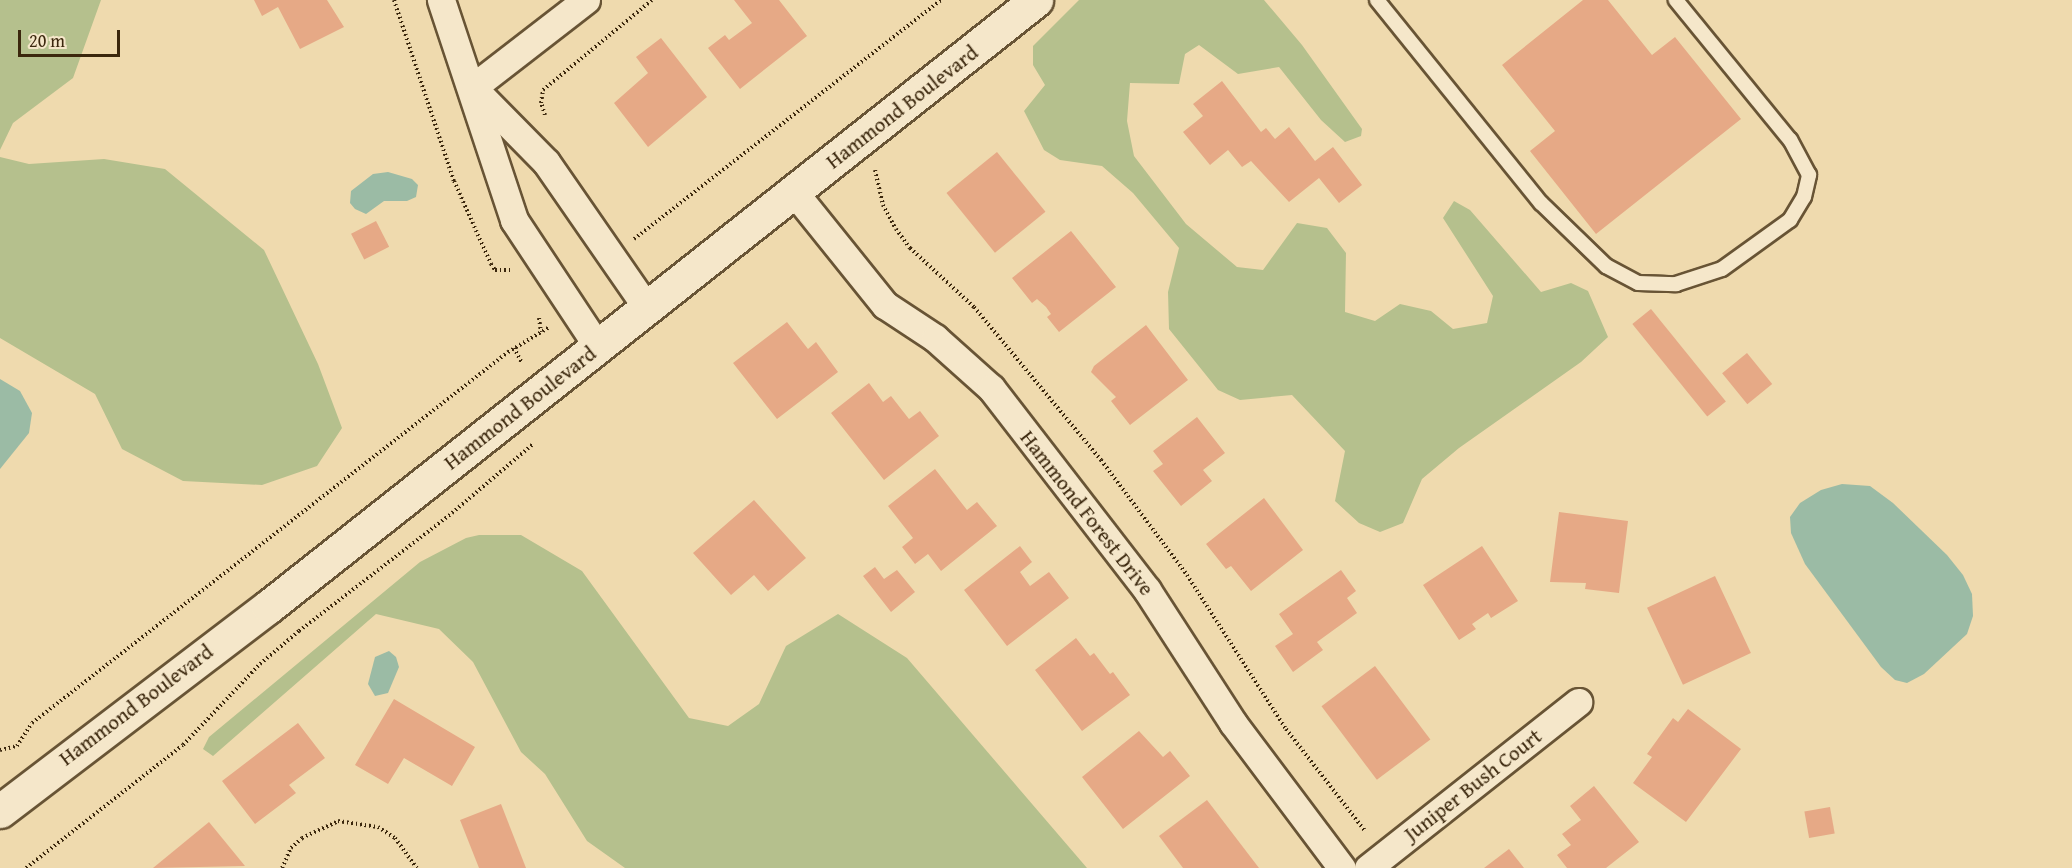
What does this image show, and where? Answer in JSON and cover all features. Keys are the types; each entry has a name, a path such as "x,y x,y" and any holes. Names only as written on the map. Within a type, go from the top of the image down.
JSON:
{"street":[{"path":"441,0 472,87 514,220 598,347"},
{"path":"472,87 586,0"},
{"name":"Hammond Boulevard","path":"0,811 598,347 1036,0"},
{"path":"472,87 546,162 647,308"},
{"name":"Hammond Forest Drive","path":"794,192 885,305 935,338 991,388 1148,590 1233,723 1342,868"},
{"name":"Juniper Bush Court","path":"1368,868 1578,702"}],"lane":[{"path":"1377,0 1541,203 1606,266 1638,283 1676,284 1722,269 1790,220 1804,197 1809,175 1790,140 1676,0"}],"path":[{"path":"394,0 454,181 491,264 495,270 516,271"},
{"path":"547,122 541,103 543,90 651,0"},
{"path":"612,260 941,0"},
{"path":"0,750 17,746 33,723 507,352 541,332 570,305"},
{"path":"538,313 541,332"},
{"path":"26,868 183,745 260,664 452,513"},
{"path":"282,868 291,848 302,838 338,821 378,827 395,838 417,868"}],"shaded area":[{"path":"0,0 101,0 73,78 13,123 0,150"},
{"path":"1079,0 1264,0 1302,45 1362,129 1361,136 1345,142 1321,120 1279,67 1238,74 1199,45 1185,54 1179,84 1130,83 1127,121 1134,156 1186,224 1237,267 1263,270 1297,223 1327,228 1346,253 1345,312 1375,321 1400,304 1431,311 1453,329 1487,323 1493,296 1443,218 1454,201 1470,210 1541,292 1571,283 1588,291 1608,337 1581,362 1459,448 1422,479 1403,523 1380,532 1359,523 1335,501 1345,451 1292,395 1240,400 1218,390 1169,329 1168,292 1179,248 1133,193 1102,166 1060,160 1044,150 1024,111 1045,85 1033,65 1033,46"},
{"path":"0,157 29,164 104,159 165,169 264,250 318,364 342,428 317,466 262,485 183,481 122,449 95,394 0,338"},
{"path":"388,172 412,179 418,185 416,197 407,201 384,201 366,214 355,209 350,203 351,191 373,174"},
{"path":"0,379 20,391 32,413 29,433 0,469"},
{"path":"1842,484 1870,486 1893,503 1947,555 1963,575 1972,594 1973,616 1967,634 1924,674 1907,683 1895,680 1881,667 1805,564 1791,533 1790,517 1800,503 1821,490"},
{"path":"479,535 521,535 582,571 689,718 728,726 759,704 786,646 838,614 907,658 1087,868 625,868 587,841 545,774 521,752 473,662 439,629 376,614 213,756 203,749 209,737 420,562 466,538"},
{"path":"389,651 396,657 399,667 388,693 375,696 368,684 375,657"}],"building":[{"path":"254,0 327,0 344,27 300,49 278,7 262,16"},
{"path":"734,0 779,0 807,36 740,89 708,48 725,35 729,40 752,23"},
{"path":"1583,0 1608,0 1652,55 1675,37 1741,119 1596,234 1530,151 1555,131 1502,65"},
{"path":"661,38 707,97 648,147 614,103 648,73 636,57"},
{"path":"1222,81 1261,132 1266,128 1275,139 1289,127 1315,161 1333,147 1362,185 1339,203 1319,178 1289,202 1251,161 1242,167 1228,150 1210,165 1183,132 1203,116 1193,104"},
{"path":"997,152 1045,212 995,253 946,193"},
{"path":"376,221 389,247 364,260 351,234"},
{"path":"1071,231 1116,287 1059,332 1047,317 1051,314 1046,307 1037,299 1032,303 1012,278"},
{"path":"1651,309 1726,401 1707,417 1632,324"},
{"path":"787,322 808,349 816,342 838,372 777,419 733,363"},
{"path":"1146,325 1188,380 1130,425 1111,401 1116,397 1091,372 1094,366"},
{"path":"1747,353 1772,384 1747,404 1722,373"},
{"path":"869,383 883,402 891,396 909,419 920,411 939,436 884,480 831,413"},
{"path":"1197,417 1225,453 1203,470 1212,481 1181,506 1153,471 1163,464 1153,451"},
{"path":"935,469 967,510 977,502 997,526 941,571 928,554 915,564 902,547 913,538 888,506"},
{"path":"1264,498 1303,550 1251,591 1231,566 1226,569 1206,544"},
{"path":"754,500 806,558 768,591 754,575 731,595 693,553"},
{"path":"1559,512 1628,521 1619,593 1585,589 1586,583 1550,582"},
{"path":"1020,546 1032,562 1020,572 1030,586 1049,572 1069,598 1007,646 964,590"},
{"path":"1482,546 1518,601 1491,618 1488,613 1472,624 1476,629 1459,640 1423,585"},
{"path":"875,567 884,579 897,570 915,592 891,612 863,576"},
{"path":"1341,570 1356,591 1347,598 1357,613 1317,642 1323,650 1293,672 1275,646 1293,634 1279,614"},
{"path":"1715,576 1751,653 1683,685 1647,608"},
{"path":"1076,638 1090,656 1094,653 1110,674 1113,672 1130,695 1082,731 1035,670"},
{"path":"1375,666 1430,739 1377,780 1321,706"},
{"path":"394,699 475,747 452,786 404,758 388,784 355,765"},
{"path":"1688,709 1741,749 1686,822 1633,783 1652,757 1647,754 1673,718 1678,722"},
{"path":"298,723 325,758 289,785 296,793 255,824 222,781"},
{"path":"1139,731 1163,757 1170,751 1190,776 1123,829 1082,777"},
{"path":"1594,786 1639,842 1606,868 1567,868 1557,855 1571,845 1562,834 1581,820 1570,806"},
{"path":"1207,800 1259,868 1183,868 1159,836"},
{"path":"501,804 526,868 479,868 460,820"},
{"path":"1830,807 1835,834 1809,838 1804,812"},
{"path":"209,822 245,866 153,868"},
{"path":"1509,849 1524,868 1484,868"}]}
